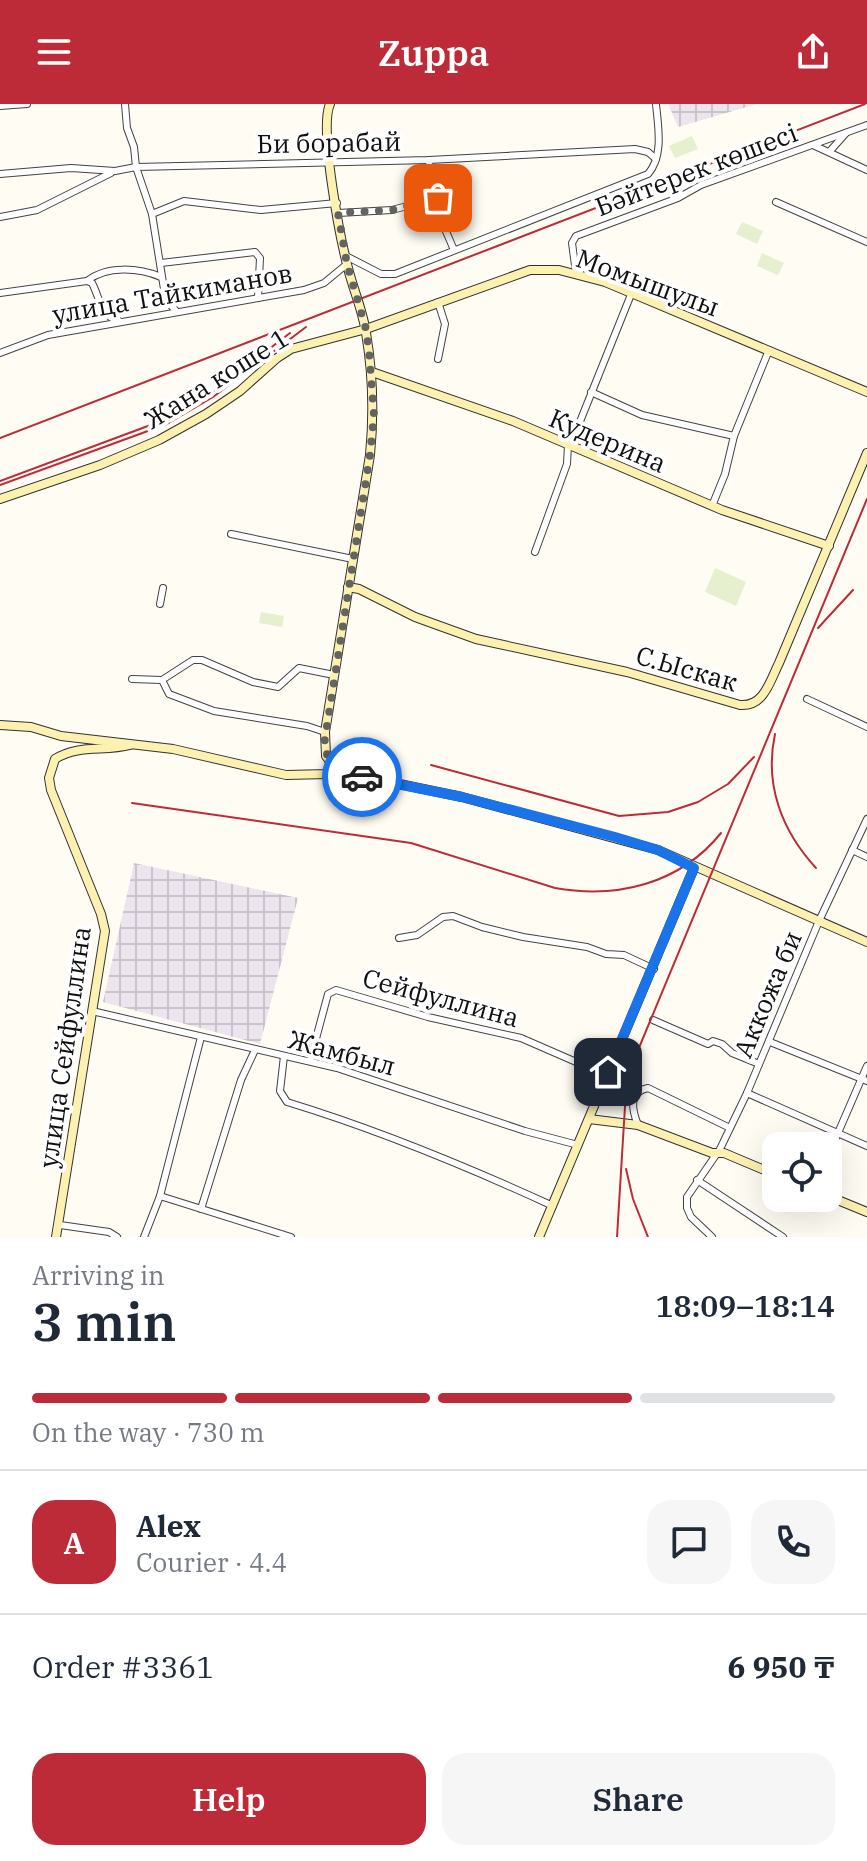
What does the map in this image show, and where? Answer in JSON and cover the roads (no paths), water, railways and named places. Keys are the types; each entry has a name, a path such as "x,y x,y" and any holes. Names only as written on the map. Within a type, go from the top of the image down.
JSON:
{"street":[{"path":"0,106 27,104"},
{"path":"125,104 136,167 152,214 161,277 168,302 176,311"},
{"path":"330,104 326,118 330,161 346,260 366,329 374,415 325,732 326,756 332,764 345,771 462,797 658,850 867,942"},
{"path":"346,260 381,274 395,274 648,174 656,159 659,126 656,104"},
{"name":"Бәйтерек көшесі","path":"576,273 572,243 576,236 678,198 701,185 867,125"},
{"path":"830,151 848,131"},
{"path":"813,145 867,170"},
{"name":"Би борабай","path":"0,174 71,168 115,171 136,167 429,160 635,149 648,152 656,159"},
{"path":"429,160 435,199 454,250"},
{"path":"0,217 37,210 115,171"},
{"path":"152,214 184,201 261,210 392,210 460,192"},
{"path":"776,202 867,242"},
{"path":"161,263 255,252 260,258 258,298"},
{"name":"улица Тайкиманов","path":"0,353 48,335 304,290 324,283 346,260"},
{"name":"улица Тайкиманов","path":"0,293 87,281 97,274 141,269 161,277"},
{"name":"Момышулы","path":"366,329 530,270 576,273 632,292 867,392"},
{"path":"87,281 92,283 103,311 112,319 123,321"},
{"path":"535,552 567,464 568,445 632,292"},
{"path":"438,302 445,324 438,359"},
{"name":"Жана коше 1","path":"0,499 100,465 159,440 240,391 291,349 366,329"},
{"path":"712,506 725,474 734,436 769,350"},
{"name":"Кудерина","path":"372,372 513,421 712,506 829,546"},
{"path":"591,392 642,415 734,436"},
{"name":"С.Ыскак","path":"348,587 359,589 415,617 476,639 627,672 746,706 752,705 763,695 867,453"},
{"path":"231,534 353,559"},
{"path":"160,604 163,588"},
{"path":"132,679 162,680 193,660 210,662 267,686 278,687 299,668 334,675"},
{"path":"162,680 169,694 214,711 307,726 325,732"},
{"path":"807,699 867,727"},
{"name":"улица Сейфуллина","path":"0,725 31,727 61,736 173,749 286,775 339,774 345,771"},
{"name":"улица Сейфуллина","path":"56,1237 105,931 49,778 55,759 67,752 117,749 130,745"},
{"name":"Аккожа би","path":"697,1180 716,1153 747,1093 819,921 867,819"},
{"path":"852,850 867,857"},
{"path":"539,1237 694,868"},
{"path":"399,938 417,935 443,917 453,916 523,937 624,955 654,969"},
{"name":"Сейфуллина","path":"310,1061 328,994 336,990 428,1017 521,1038 583,1065 608,1072"},
{"name":"Жамбыл","path":"92,1011 310,1061 525,1131 578,1145"},
{"path":"653,1020 708,1044 713,1041 722,1044 732,1053 759,1064"},
{"path":"144,1237 160,1196 201,1037"},
{"path":"770,1042 864,1080"},
{"path":"201,1209 241,1080 255,1050"},
{"path":"284,1056 280,1091 287,1102 335,1116 443,1156 553,1206"},
{"path":"838,1132 864,1080 867,1066"},
{"path":"638,1125 632,1107 634,1098 639,1091 648,1088 730,1128"},
{"path":"747,1093 831,1132"},
{"path":"589,1119 638,1125 716,1153 724,1153 762,1169"},
{"path":"842,1137 867,1146"},
{"path":"712,1237 691,1217 687,1208 687,1197 697,1180 783,1237"},
{"path":"160,1196 291,1237"},
{"path":"842,1202 867,1212"},
{"path":"60,1225 93,1229 117,1237"}],"railway":[{"path":"0,438 865,104"},
{"path":"0,485 167,424 213,397 306,327"},
{"path":"0,481 164,420 210,394 290,333"},
{"path":"617,1237 626,1090 636,1055 867,499"},
{"path":"818,628 853,590"},
{"path":"775,734 772,771 779,806 794,839 816,868"},
{"path":"431,765 619,816 668,812 698,802 728,784 754,757"},
{"path":"132,803 411,843 555,888 578,891 624,889 667,876 705,850 721,833"},
{"path":"626,1169 633,1199 648,1237"}]}
